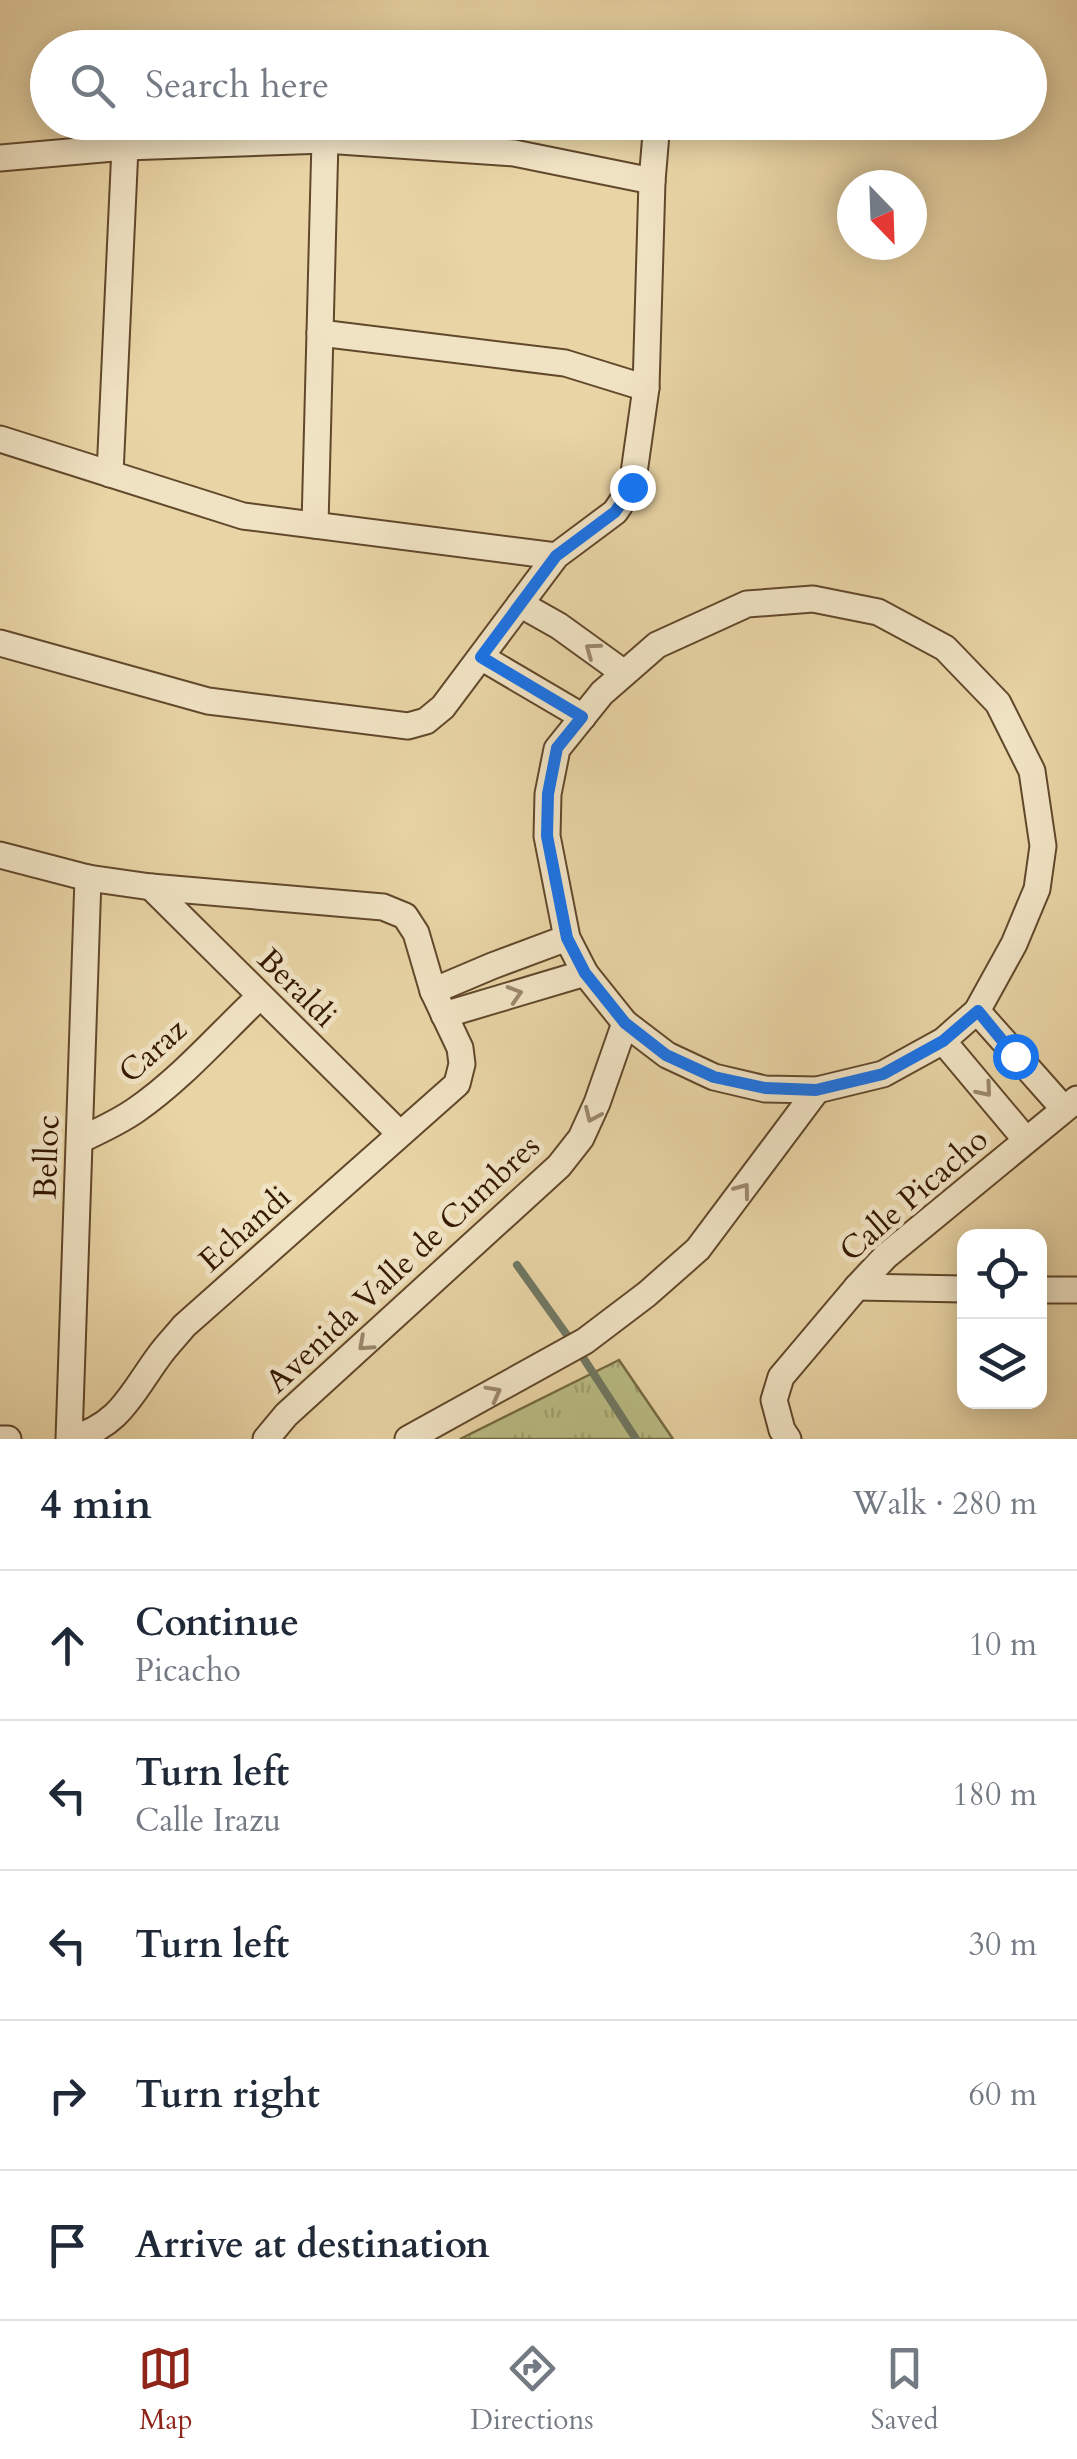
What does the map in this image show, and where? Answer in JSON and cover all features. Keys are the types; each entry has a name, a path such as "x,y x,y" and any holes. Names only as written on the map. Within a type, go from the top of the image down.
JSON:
{"street":[{"path":"0,158 125,147 325,140 514,154 652,181"},
{"path":"315,526 325,140"},
{"path":"0,644 208,701 408,726 426,721 443,707 556,556 615,512 632,487 646,388 655,140"},
{"path":"110,474 125,147"},
{"path":"320,333 565,363 646,388"},
{"path":"0,439 244,516 556,556"},
{"path":"813,599 878,612 945,648 998,703 1032,771 1043,846 1036,890 1014,944 978,1011 943,1041 883,1074 816,1090 765,1088 714,1077 666,1055 625,1023 585,973 567,938 547,836 548,794 557,748 602,693 624,673 656,645 747,604 813,599"},
{"path":"520,604 559,626 624,673"},
{"path":"481,657 582,717"},
{"path":"0,855 88,878 151,887 383,907 405,916 416,934 444,1015 585,973"},
{"name":"Belloc","path":"69,1439 88,878"},
{"name":"Beraldi","path":"151,887 399,1133"},
{"path":"433,991 567,938"},
{"name":"Caraz","path":"80,1140 135,1111 259,997"},
{"path":"978,1011 1070,1104"},
{"name":"Echandi","path":"69,1439 107,1423 130,1401 184,1326 457,1084 462,1064 460,1048 444,1015"},
{"name":"Avenida Valle de Cumbres","path":"266,1439 286,1415 559,1166 581,1138 625,1023"},
{"path":"943,1041 1026,1140"},
{"path":"408,1439 585,1341 647,1294 698,1249 816,1090"},
{"name":"Calle Picacho","path":"788,1439 774,1400 781,1377 886,1256 1070,1104"},
{"path":"857,1288 957,1289"},
{"path":"1047,1290 1077,1290"},
{"path":"0,1438 8,1439"}],"green space":[{"path":"619,1360 673,1439 460,1439"}],"waterway":[{"path":"517,1265 567,1335"},
{"path":"584,1359 636,1439"}],"route":[{"path":"632,487 615,512 556,556 481,657 582,717 557,748 548,794 547,836 567,938 585,973 625,1023 666,1055 714,1077 765,1088 816,1090 883,1074 943,1041 978,1011 1015,1056"}]}
